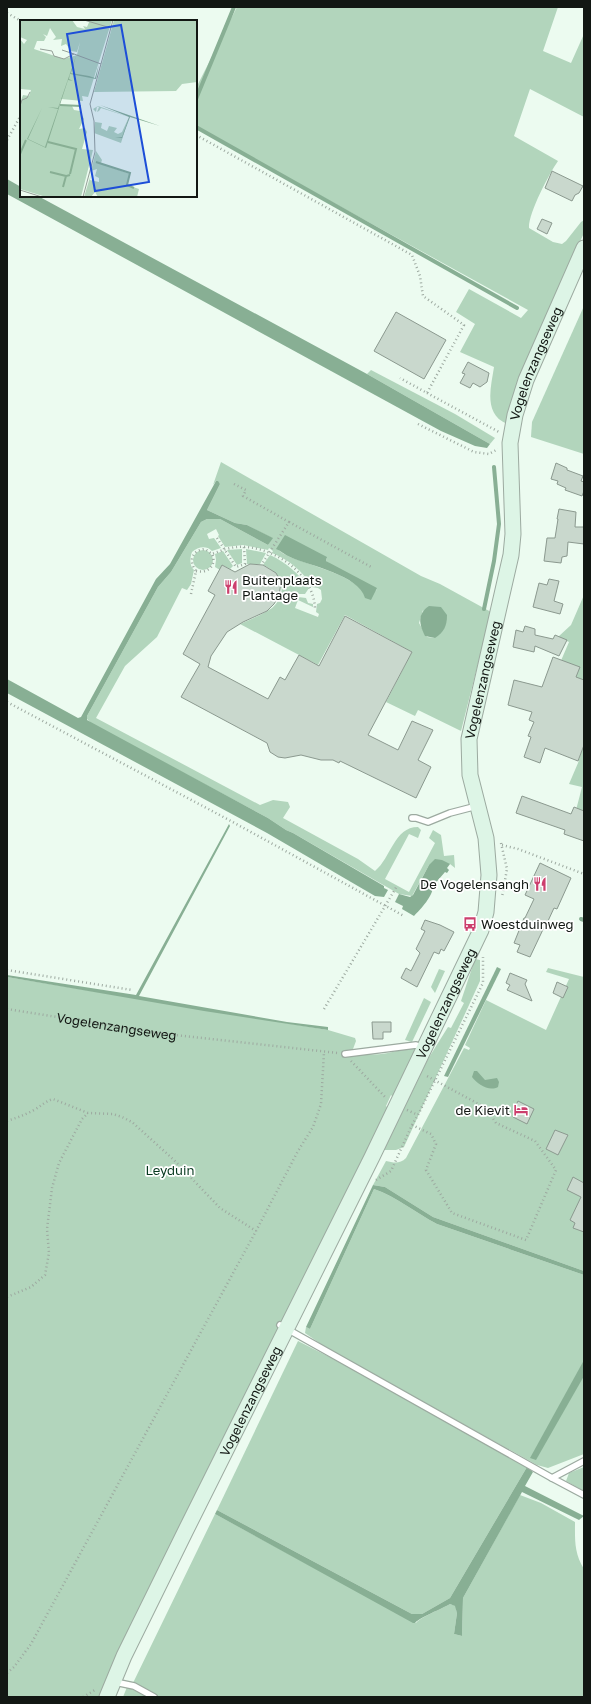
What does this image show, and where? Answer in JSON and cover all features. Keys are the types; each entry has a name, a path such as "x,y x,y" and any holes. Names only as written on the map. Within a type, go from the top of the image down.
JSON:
{"main road":[{"name":"Vogelenzangseweg","path":"107,1697 124,1656 182,1539 283,1327 397,1106 481,930 486,912 489,875 486,838 470,775 469,739 511,555 513,534 510,441 515,415 526,380 584,248"}],"lane":[{"path":"412,818 428,822 450,813 478,806"},
{"path":"345,1054 416,1045 424,1048"},
{"path":"283,1327 584,1495"},
{"path":"552,1478 584,1461"},
{"path":"114,1682 134,1686 154,1697"}],"path":[{"path":"7,13 20,20"},
{"path":"7,140 20,117"},
{"path":"197,136 412,255 420,276 423,296 464,325 427,393"},
{"path":"400,378 510,441 489,454 474,452 418,424"},
{"path":"234,484 246,490 243,496 373,568"},
{"path":"262,564 289,522"},
{"path":"217,538 236,567 245,564 244,548"},
{"path":"212,554 224,550 244,548 269,552 300,573 313,592 315,610"},
{"path":"190,594 196,571 192,565 193,553 205,549 212,554 214,562 212,567 205,571 196,571"},
{"path":"7,702 229,820 404,916"},
{"path":"502,845 518,849 584,874"},
{"path":"458,885 478,888"},
{"path":"324,1009 384,905 397,886"},
{"path":"500,902 504,890"},
{"name":"Vogelenzangseweg","path":"418,1115 483,983 483,951"},
{"path":"7,970 132,990"},
{"name":"Vogelenzangseweg","path":"7,1010 157,1033 345,1054"},
{"path":"7,1673 14,1667 31,1644 298,1151 313,1127 321,1104 324,1052"},
{"path":"345,1054 390,1103 397,1106"},
{"path":"412,1125 431,1134 436,1144 426,1170 452,1213 526,1240 556,1170 535,1141 496,1123 486,1108 414,1069"},
{"path":"7,1121 19,1118 48,1100 53,1099 88,1113 113,1114 122,1117 132,1122 174,1160 220,1208 256,1231"},
{"path":"7,1297 31,1287 45,1275 49,1253 47,1229 52,1188 59,1163 82,1119 88,1113"}],"green space":[{"path":"237,7 558,7 543,51 571,63 584,34 584,117 530,89 514,136 558,161 535,204 529,228 553,242 562,244 584,220 584,233 551,304 507,424 499,420 494,414 490,399 494,367 460,352 475,324 456,312 469,289 521,318 528,310 197,128 197,86"},
{"path":"584,306 584,454 531,437 532,422"},
{"path":"371,370 455,414 495,438 490,444 367,374"},
{"path":"221,462 421,576 440,584 491,612 461,731 418,710 415,716 386,702 412,652 345,615 318,665 240,624 272,608 280,596 282,590 279,578 275,573 263,565 270,555 282,561 292,569 309,588 305,594 298,594 298,597 306,598 308,603 313,604 313,607 298,600 295,608 318,617 319,614 316,612 317,604 320,603 322,599 321,590 312,587 295,567 272,553 273,551 269,548 268,550 243,545 225,547 218,536 219,535 216,529 207,534 209,539 214,538 221,548 212,551 202,547 192,552 190,561 194,570 191,584 187,590 182,588 157,637 125,666 96,718 260,805 273,800 288,802 290,807 283,818 358,859 375,871 385,859 398,837 410,828 418,827 421,830 418,838 409,834 385,879 409,892 435,843 429,838 433,830 441,835 444,856 454,855 455,868 450,864 429,865 412,896 399,894 286,830 268,818 92,724 87,719 87,716 158,587 171,572 201,522 207,519 220,519 268,545 272,538 247,525 235,523 207,510 220,484 216,481 213,485","holes":["277,549 327,558 326,561 333,566 377,590 364,593 350,581 341,576 290,557","423,610 435,638 427,637 419,623"]},
{"path":"242,549 242,563 237,565 227,550"},
{"path":"246,549 266,553 260,564 247,564"},
{"path":"203,550 210,553 213,560 210,567 203,570 196,567 193,560 196,553"},
{"path":"223,551 233,566 230,569 222,565 220,570 215,567 215,554"},
{"path":"584,595 584,682 575,679 560,663 569,642 558,637 571,625"},
{"path":"584,742 584,816 575,814 582,787 569,784 578,763"},
{"path":"475,959 480,960 480,981 404,1147 396,1150 384,1150 428,1059 448,1027 451,1028 464,1003 461,1001"},
{"path":"548,968 584,977 584,1271 433,1217 385,1187 373,1185 386,1161 397,1162 406,1158 464,1048 469,1050 470,1048 465,1045 486,1000 546,1030 569,979 546,972"},
{"path":"439,969 445,971 435,993 431,987"},
{"name":"Leyduin","path":"7,977 328,1030 355,1038 356,1041 353,1049 368,1054 375,1055 389,1053 411,1047 416,1050 394,1098 391,1095 386,1106 389,1109 101,1697 7,1697"},
{"path":"424,998 431,1002 412,1042 405,1040"},
{"path":"374,1189 399,1201 437,1224 584,1275 584,1454 548,1468 537,1465 325,1347 305,1333 306,1327 310,1329"},
{"path":"298,1341 343,1364 527,1467 450,1598 422,1614 412,1614 217,1510"},
{"path":"584,1467 584,1491 566,1481 569,1473"},
{"path":"520,1495 541,1503 575,1522 575,1541 577,1552 584,1569 584,1697 157,1697 133,1683 215,1514 416,1623 426,1616 450,1604 456,1606 457,1613 454,1634 462,1636 463,1598"},
{"path":"127,1687 149,1697 123,1697"}],"shaded area":[{"path":"7,179 20,186 20,197 40,197 367,374 490,444 487,448 475,446 441,431 7,194"},
{"path":"216,481 220,484 207,510 235,523 247,525 273,538 268,545 220,519 207,519 201,522 171,572 158,587 87,716 87,720 268,818 286,830 384,886 384,888 388,890 384,897 375,896 267,833 7,693 7,679 78,718 81,717 156,579 170,564"},
{"path":"285,535 327,557 326,561 377,588 371,600 365,598 361,590 354,583 344,577 290,557 276,549"},
{"path":"429,606 441,607 447,615 444,628 435,638 425,636 420,623 422,612"},
{"path":"229,824 230,826 139,996 287,1022 328,1027 328,1030 204,1011 7,977 7,975 136,995"},
{"path":"435,859 442,860 450,864 447,868 449,870 447,873 445,872 433,886 429,898 414,916 402,909 403,906 395,902 399,894 410,897 413,895 429,865"},
{"path":"497,967 501,969 448,1077 444,1076"},
{"path":"474,1071 477,1071 485,1080 497,1078 499,1082 498,1087 491,1089 480,1085 472,1077"},
{"path":"373,1185 385,1187 433,1217 584,1271 584,1275 437,1224 399,1201 374,1189 310,1329 306,1327"},
{"path":"584,1360 584,1376 536,1460 530,1458"},
{"path":"527,1467 533,1472 525,1486 584,1516 579,1520 522,1492 463,1598 462,1636 454,1634 457,1613 455,1606 450,1604 413,1623 215,1514 217,1510 412,1614 422,1614 450,1598"}],"building":[{"path":"552,171 583,186 572,201 545,188"},
{"path":"542,219 552,223 547,234 537,229"},
{"path":"396,312 446,340 424,379 374,351"},
{"path":"468,362 489,373 487,382 480,387 473,383 470,388 460,383 465,374 462,373"},
{"path":"556,463 567,468 567,470 583,476 581,481 584,482 584,491 582,496 565,490 566,488 557,484 558,481 551,479"},
{"path":"559,509 576,512 575,527 584,527 584,544 568,542 567,556 562,557 561,563 544,561 547,538 555,538"},
{"path":"250,564 263,565 276,573 281,582 279,596 267,611 243,622 227,632 211,656 208,667 268,699 280,677 285,680 299,655 319,666 345,616 412,652 368,735 398,750 412,721 433,730 418,760 431,767 416,798 340,761 339,763 333,760 321,760 301,755 285,758 278,757 270,752 267,743 181,697 200,664 183,654 215,595 208,591 222,565 235,572"},
{"path":"549,579 559,581 554,601 563,604 560,614 533,607 539,583 547,585"},
{"path":"525,626 535,629 535,635 553,639 555,635 567,640 559,656 535,646 534,652 513,647 516,630 523,632"},
{"path":"553,657 580,667 576,677 584,680 584,745 578,761 545,748 540,763 524,757 531,737 528,736 534,722 529,720 532,712 508,705 514,680 542,687"},
{"path":"522,796 571,814 574,807 584,811 584,841 564,834 565,830 516,813"},
{"path":"540,863 571,878 557,909 554,908 530,957 517,952 520,945 514,943 524,918 534,899 525,895"},
{"path":"425,920 454,932 444,951 441,949 439,954 434,952 417,987 401,978 406,968 411,971 420,953 416,949 425,931 421,929"},
{"path":"510,973 527,980 525,984 532,1001 507,990 510,985 506,983"},
{"path":"557,982 568,987 563,998 553,993"},
{"path":"372,1022 391,1022 391,1032 383,1032 383,1039 373,1039"},
{"path":"518,1101 534,1109 527,1124 513,1117 515,1111 513,1111"},
{"path":"555,1130 568,1135 558,1155 546,1149"},
{"path":"573,1177 584,1183 584,1232 573,1228 575,1223 570,1220 581,1197 567,1190"}],"waterway":[{"path":"197,97 234,7"},
{"path":"197,128 517,308"},
{"path":"484,609 494,561 499,524 494,467"}],"place":[{"name":"Buitenplaats Plantage","path":"231,587"},
{"name":"De Vogelensangh","path":"540,884"},
{"name":"Woestduinweg","path":"470,924"},
{"name":"de Kievit","path":"521,1110"}]}
